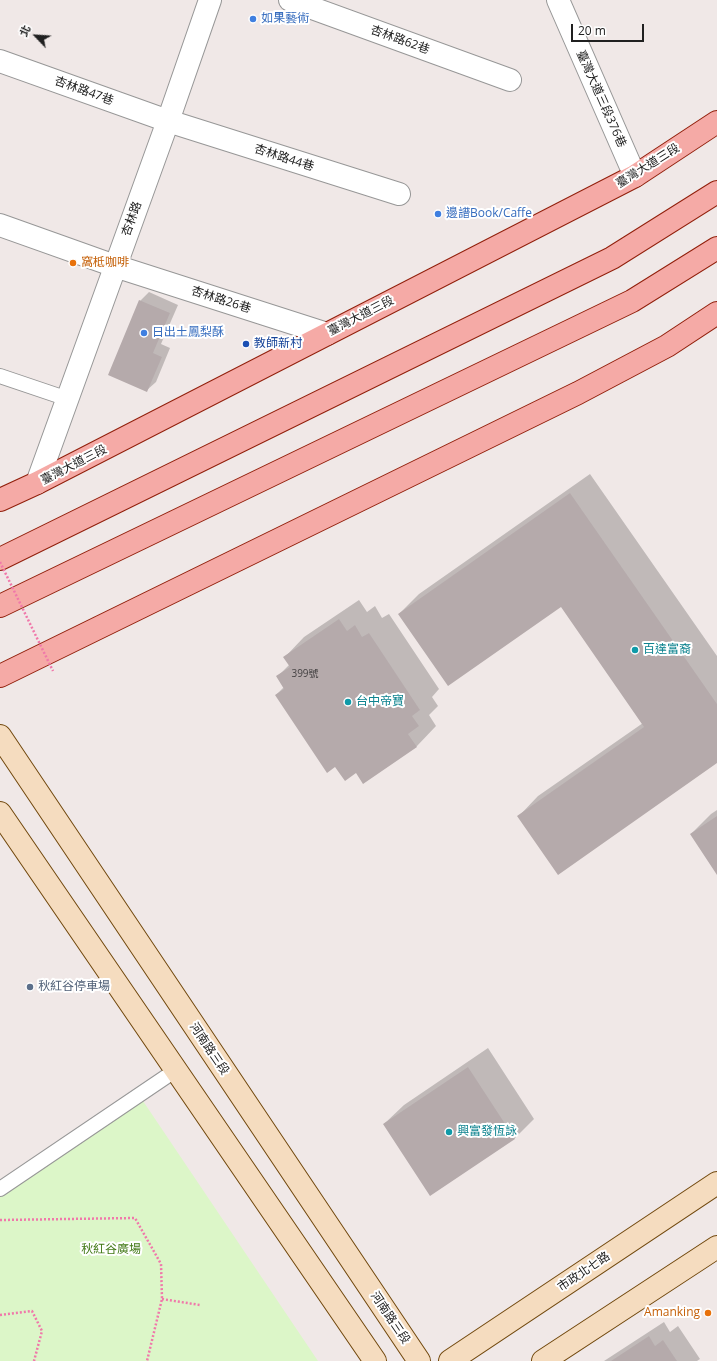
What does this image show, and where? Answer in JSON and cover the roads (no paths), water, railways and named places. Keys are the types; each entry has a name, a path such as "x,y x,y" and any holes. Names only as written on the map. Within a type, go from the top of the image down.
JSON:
{"main road":[{"name":"臺灣大道三段","path":"0,500 38,483 635,176 717,122"},
{"path":"0,561 612,258 717,192"},
{"path":"0,606 632,301 717,248"},
{"path":"0,676 578,393 667,346 717,313"}],"street":[{"name":"杏林路","path":"38,483 210,0"},
{"name":"杏林路62巷","path":"290,0 510,80"},
{"name":"臺灣大道三段376巷","path":"558,0 635,176"},
{"name":"杏林路47巷","path":"0,61 168,121"},
{"name":"杏林路44巷","path":"168,121 399,194"},
{"name":"杏林路26巷","path":"0,225 115,266 327,334"},
{"name":"河南路三段","path":"0,736 419,1361"},
{"path":"0,813 375,1361"},
{"name":"市政北七路","path":"450,1361 717,1183"},
{"path":"543,1361 717,1247"}],"lane":[{"path":"0,376 68,399"},
{"path":"0,1188 176,1070"}],"place":[{"name":"如果藝術","path":"253,19"},
{"name":"邊譜Book/Caffe","path":"438,214"},
{"name":"窩柢咖啡","path":"73,263"},
{"name":"日出土鳳梨酥","path":"144,333"},
{"name":"教師新村","path":"246,344"},
{"name":"百達富裔","path":"635,650"},
{"name":"台中帝寶","path":"348,702"},
{"name":"秋紅谷停車場","path":"30,987"},
{"name":"興富發恆詠","path":"449,1132"},
{"name":"Amanking","path":"708,1313"}],"park label":[{"name":"秋紅谷廣場","path":"111,1250"}]}
